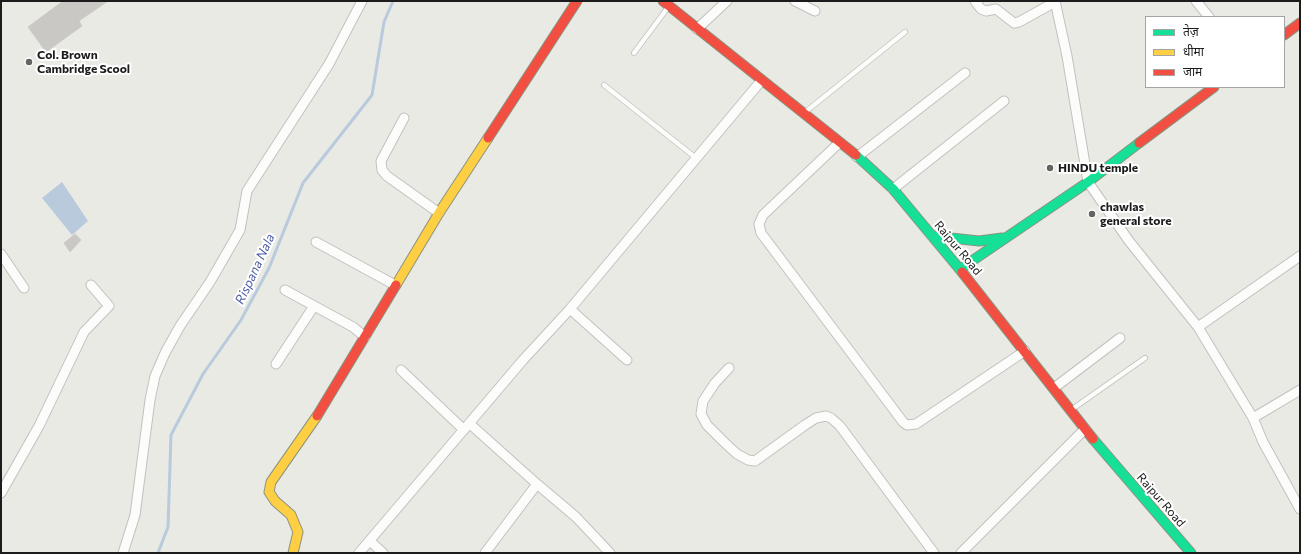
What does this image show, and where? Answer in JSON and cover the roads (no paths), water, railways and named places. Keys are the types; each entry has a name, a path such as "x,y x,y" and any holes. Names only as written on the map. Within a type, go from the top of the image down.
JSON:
{"main road":[{"path":"295,552 298,532 291,515 275,501 269,492 271,482 311,426 438,213 577,1"},
{"name":"Raipur Road","path":"666,4 839,143 893,189 960,269 1085,429 1191,553"},
{"path":"1285,34 1300,23"},
{"path":"960,269 1088,182 1213,88"},
{"path":"932,236 979,241 1005,237"}],"street":[{"path":"123,553 135,515 151,394 155,376 164,353 180,326 210,282 240,230 248,191 329,64 362,1"},
{"path":"697,29 727,1"},
{"path":"795,1 815,11"},
{"path":"975,1 981,10 986,11 996,9 1014,23 1019,22 1055,1 1067,56 1088,182 1129,241 1198,326 1253,418 1263,442 1300,509"},
{"path":"1196,1 1208,16"},
{"path":"856,157 965,73"},
{"path":"359,553 523,360 570,309 761,81"},
{"path":"893,189 1004,101"},
{"path":"404,118 381,161 382,170 387,176 438,213"},
{"path":"839,143 763,215 758,224 761,233 903,422 911,425 920,421 1025,351"},
{"path":"316,242 395,285"},
{"path":"1,254 24,288"},
{"path":"1198,326 1300,256"},
{"path":"1,493 39,426 84,332 109,306 91,285"},
{"path":"285,290 353,327 365,337"},
{"path":"276,364 314,306"},
{"path":"570,309 627,360"},
{"path":"1054,388 1120,338"},
{"path":"729,368 715,383 703,401 701,414 707,425 736,454 748,460 755,460 816,418 826,416 831,418 840,426 934,553"},
{"path":"401,370 576,517 610,553"},
{"path":"1253,418 1300,390"},
{"path":"961,553 1085,429"},
{"path":"485,553 536,484"},
{"path":"370,541 383,553"}],"lane":[{"path":"634,53 666,4"},
{"path":"802,114 905,32"},
{"path":"604,85 696,158"},
{"path":"1071,410 1145,358"}],"water":[{"path":"62,182 88,221 72,235 42,198"}],"waterway":[{"name":"Rispana Nala","path":"158,553 168,527 171,435 203,374 241,320 269,268 303,183 372,95 384,22 393,1"}],"place":[{"name":"Col. Brown Cambridge Scool","path":"29,62"},
{"name":"HINDU temple","path":"1050,168"},
{"name":"chawlas general store","path":"1092,214"}]}
